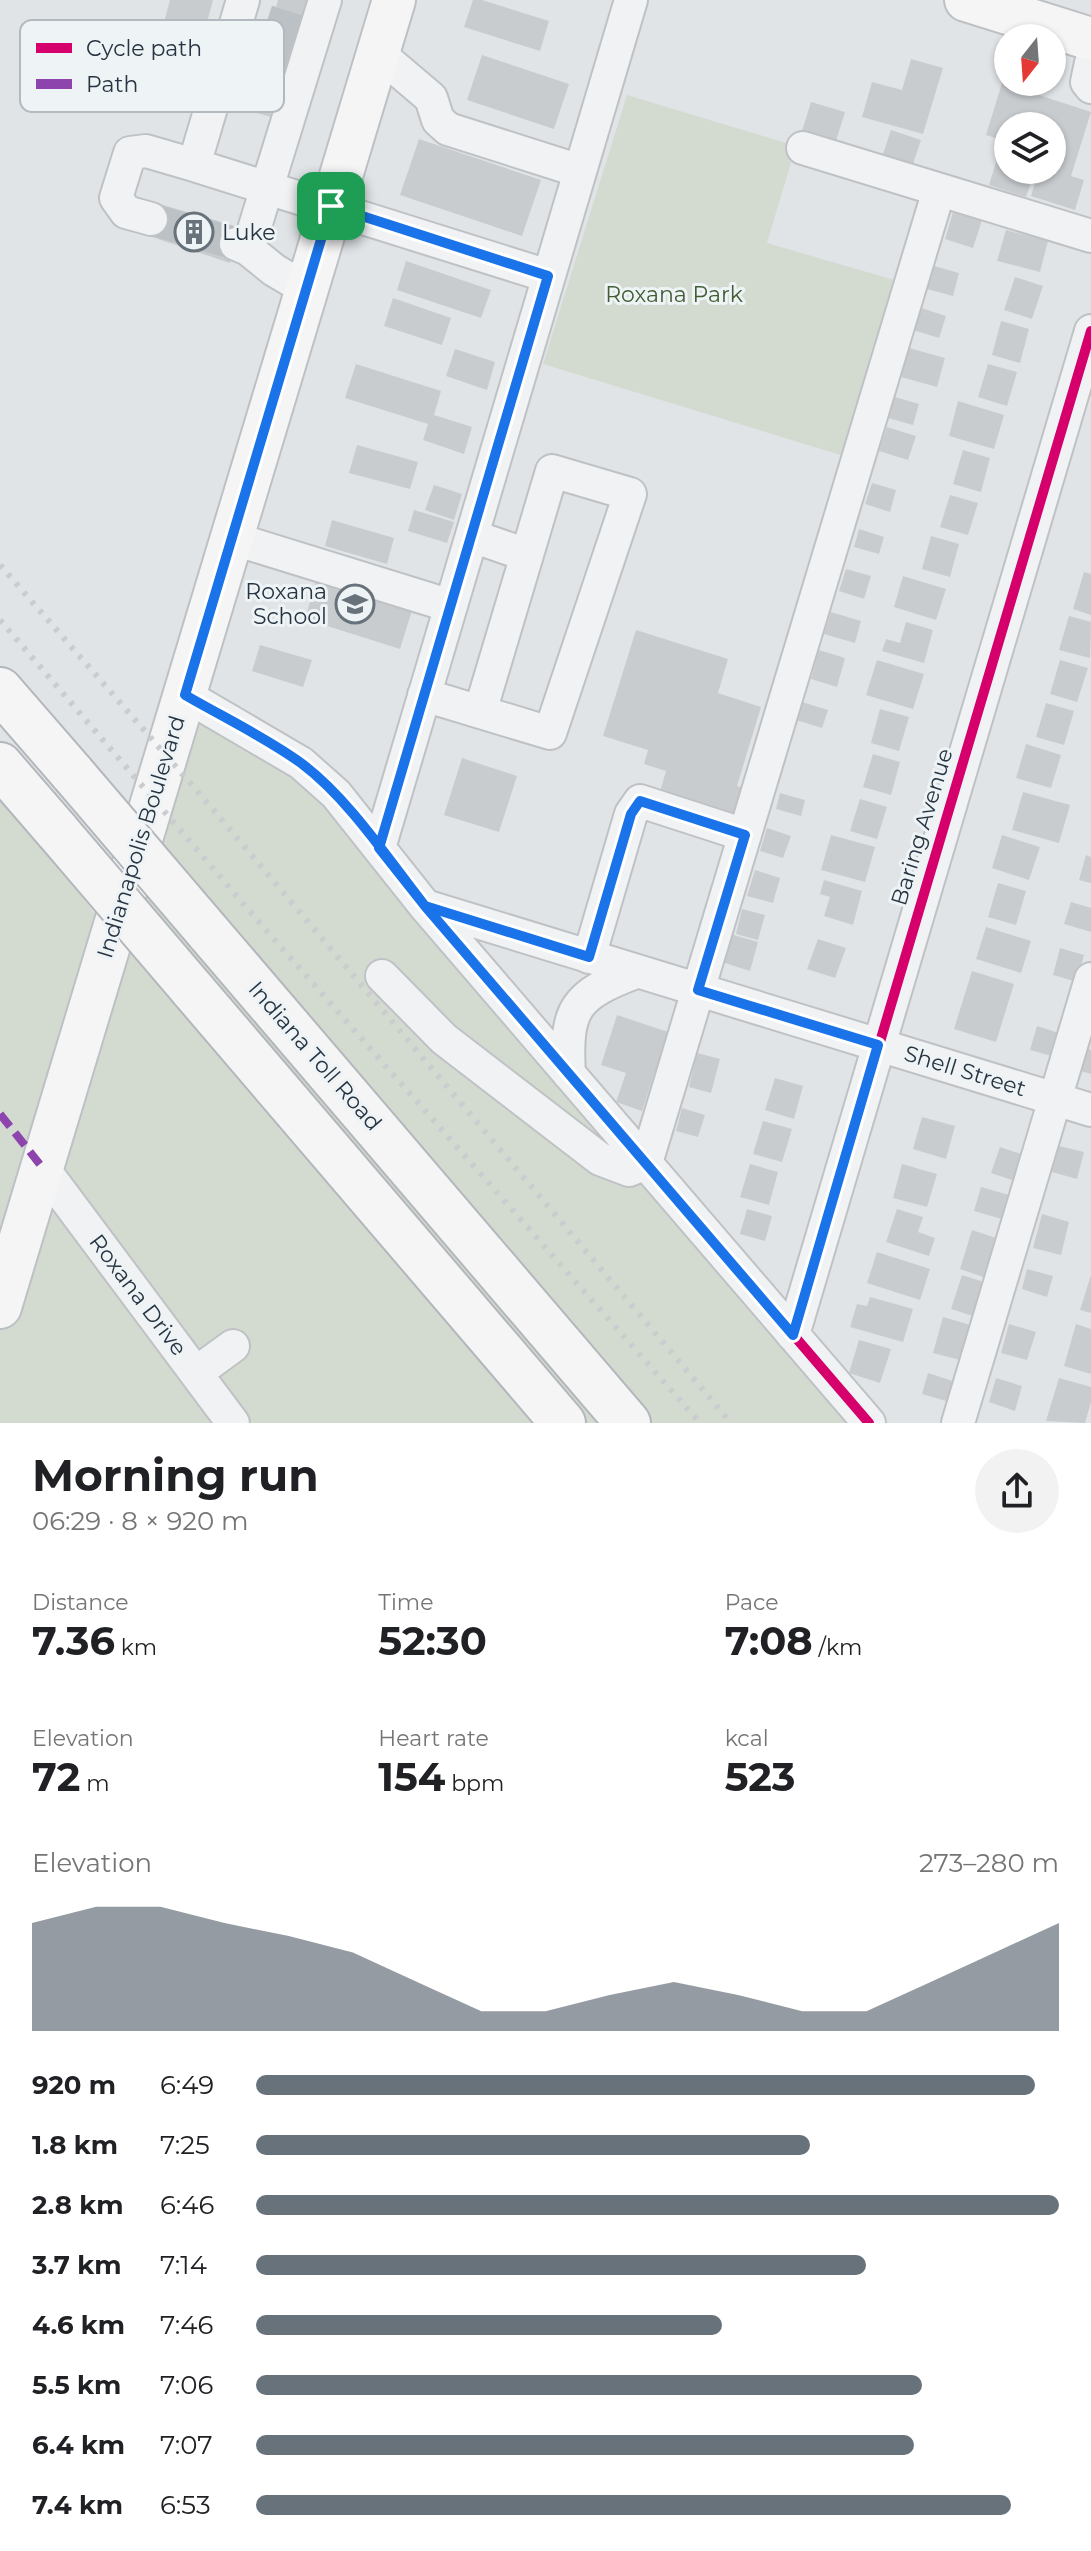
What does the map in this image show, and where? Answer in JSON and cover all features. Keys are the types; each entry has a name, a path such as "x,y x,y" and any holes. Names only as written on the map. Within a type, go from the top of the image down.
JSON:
{"highway":[{"name":"Indiana Toll Road","path":"0,690 628,1423"},
{"path":"0,765 563,1423"}],"main road":[{"name":"Indianapolis Boulevard","path":"0,1307 394,0"},
{"path":"966,0 1091,39"}],"street":[{"path":"284,42 325,0"},
{"path":"379,848 631,0"},
{"path":"378,53 431,98 438,120 448,129 580,171"},
{"path":"1091,63 1087,82 1091,87"},
{"path":"284,85 288,94 268,187 242,246 306,289"},
{"path":"194,165 231,112"},
{"path":"803,148 1091,236"},
{"path":"151,219 126,212 116,198 130,153 146,151 194,165 548,276"},
{"path":"646,1163 939,190"},
{"name":"Baring Avenue","path":"793,1335 1091,331"},
{"path":"424,695 480,712 550,733 630,494 552,471 480,712"},
{"path":"472,536 527,555"},
{"path":"231,538 451,606"},
{"path":"185,695 301,763 336,794 425,906 869,1423"},
{"path":"589,957 631,814 640,801 745,835"},
{"name":"Shell Street","path":"425,906 1091,1110"},
{"path":"569,1074 568,1038 578,1006 593,989 636,972"},
{"path":"382,976 444,1039 600,1159 629,1170 646,1163"},
{"path":"958,1423 1091,979"},
{"name":"Roxana Drive","path":"42,1167 233,1423"},
{"path":"196,1373 233,1346"}],"green space":[{"name":"Roxana Park","path":"627,95 796,146 767,243 898,281 847,457 543,364"},
{"path":"185,695 301,763 869,1423 0,1423 0,793 111,934"}],"building":[{"path":"170,0 213,0 208,20 165,20"},
{"path":"278,0 309,0 284,87 284,20 272,20"},
{"path":"473,0 549,21 540,51 464,27"},
{"path":"482,55 569,84 554,129 467,100"},
{"path":"911,59 943,68 923,134 862,117 872,82 902,90"},
{"path":"998,96 1042,96 1091,112 1071,176 1084,180 1075,210 1031,196 1035,184 1066,184 1066,112 994,112 994,138 986,135"},
{"path":"811,102 845,112 836,141 802,131"},
{"path":"253,112 277,112 275,118"},
{"path":"891,130 921,140 912,167 882,157"},
{"path":"419,139 541,180 522,236 400,195"},
{"path":"994,169 994,184 1030,184 1026,197 989,185"},
{"name":"Luke","path":"156,203 242,228 230,263 146,235"},
{"path":"953,212 982,220 973,248 945,239"},
{"path":"1006,230 1048,241 1040,272 997,261"},
{"path":"406,261 491,290 481,318 397,290"},
{"path":"934,266 959,273 953,296 927,289"},
{"path":"1015,277 1043,286 1032,319 1004,310"},
{"path":"393,298 451,318 442,345 384,326"},
{"path":"921,308 946,316 939,338 913,330"},
{"path":"1001,321 1029,329 1020,363 992,355"},
{"path":"909,348 945,358 937,387 901,377"},
{"path":"455,349 495,362 487,390 446,376"},
{"path":"356,364 441,391 434,415 472,427 464,454 423,440 428,424 345,398"},
{"path":"988,364 1017,372 1007,406 978,397"},
{"path":"895,397 919,404 913,425 888,418"},
{"path":"958,401 1004,415 994,449 949,436"},
{"path":"887,427 916,436 908,460 879,451"},
{"path":"357,445 418,462 410,489 349,473"},
{"path":"963,450 990,458 981,492 953,484"},
{"path":"872,483 896,490 890,512 865,504"},
{"path":"434,485 462,494 454,520 425,510"},
{"path":"950,495 978,503 968,535 940,527"},
{"path":"414,510 454,522 447,543 408,531"},
{"path":"332,520 394,538 387,564 325,546"},
{"path":"859,529 884,537 879,554 854,547"},
{"path":"931,536 959,544 950,577 922,569"},
{"path":"846,569 871,576 864,599 839,591"},
{"path":"1084,572 1091,574 1091,615 1073,609"},
{"path":"318,575 414,604 400,649 305,619"},
{"path":"903,576 946,589 936,620 894,607"},
{"path":"831,612 861,621 855,643 824,634"},
{"path":"1069,616 1091,622 1090,658 1059,650"},
{"path":"906,622 933,630 924,663 882,651 886,639 900,643"},
{"path":"636,630 728,659 718,693 761,707 737,786 745,789 737,816 660,792 666,771 644,764 648,750 603,736"},
{"path":"260,645 312,660 303,687 252,671"},
{"path":"819,650 845,658 837,687 811,679"},
{"path":"877,660 924,674 913,709 866,695"},
{"path":"1060,660 1088,668 1077,702 1050,694"},
{"path":"802,702 828,710 822,728 796,720"},
{"path":"1046,703 1074,711 1064,745 1036,737"},
{"path":"880,709 909,717 899,751 871,743"},
{"path":"1026,744 1061,755 1051,788 1016,778"},
{"path":"873,754 900,762 891,795 863,787"},
{"path":"462,758 517,776 499,832 444,815"},
{"path":"1023,792 1070,805 1059,843 1012,830"},
{"path":"780,793 805,800 801,816 776,809"},
{"path":"860,799 887,807 877,839 850,831"},
{"path":"767,828 791,836 783,858 760,851"},
{"path":"831,835 875,847 865,882 821,870"},
{"path":"1002,835 1040,847 1029,880 992,868"},
{"path":"1086,855 1091,857 1091,883 1079,880"},
{"path":"755,870 780,878 773,903 747,896"},
{"path":"824,880 862,891 853,925 824,916 830,897 820,894"},
{"path":"998,883 1026,891 1016,925 988,917"},
{"path":"1071,902 1091,908 1091,932 1064,924"},
{"path":"742,909 765,915 758,940 736,934"},
{"path":"986,927 1031,941 1021,973 976,959"},
{"path":"730,934 758,942 750,971 722,962"},
{"path":"818,939 846,948 835,978 807,969"},
{"path":"1060,948 1084,955 1077,982 1053,975"},
{"path":"972,971 1014,984 996,1042 954,1029"},
{"path":"617,1015 668,1032 642,1111 616,1102 626,1073 601,1065"},
{"path":"1037,1026 1062,1034 1055,1057 1030,1050"},
{"path":"1088,1049 1091,1050 1091,1074 1081,1071"},
{"path":"697,1053 720,1059 711,1093 689,1087"},
{"path":"775,1078 803,1086 794,1119 765,1110"},
{"path":"682,1108 705,1115 698,1137 676,1131"},
{"path":"922,1117 955,1126 946,1159 913,1149"},
{"path":"763,1121 792,1129 782,1162 753,1154"},
{"path":"1059,1146 1084,1152 1077,1179 1052,1172"},
{"path":"1000,1147 1027,1156 1018,1182 991,1173"},
{"path":"750,1164 778,1172 769,1205 740,1197"},
{"path":"902,1164 937,1174 927,1207 893,1198"},
{"path":"981,1187 1009,1195 1002,1219 974,1211"},
{"path":"747,1209 772,1216 765,1241 740,1234"},
{"path":"897,1209 923,1217 918,1232 935,1238 929,1256 886,1242"},
{"path":"1042,1214 1069,1222 1061,1255 1033,1248"},
{"path":"972,1230 999,1239 986,1278 960,1269"},
{"path":"877,1252 930,1269 920,1300 867,1283"},
{"path":"1027,1269 1053,1276 1047,1297 1022,1289"},
{"path":"962,1275 987,1283 976,1317 951,1309"},
{"path":"1091,1275 1091,1313 1080,1310"},
{"path":"870,1297 913,1309 903,1342 850,1327 857,1304 867,1306"},
{"path":"943,1317 974,1326 964,1361 933,1353"},
{"path":"1009,1324 1036,1332 1027,1360 1001,1353"},
{"path":"1076,1324 1091,1329 1091,1374 1064,1366"},
{"path":"859,1340 891,1349 880,1383 849,1373"},
{"path":"928,1373 953,1381 946,1401 922,1394"},
{"path":"996,1378 1022,1386 1015,1411 989,1402"},
{"path":"1059,1378 1091,1387 1091,1402 1085,1423 1046,1421"}],"tunnel":[{"path":"284,26 298,31"},
{"path":"284,60 289,61"},
{"path":"151,219 236,244"}],"railway":[{"path":"0,565 211,807 731,1423"},
{"path":"0,620 265,929 700,1423"}],"marked path":[{"path":"0,1114 42,1167"}],"cycle path":[{"path":"793,1335 1091,331"},
{"path":"185,695 301,763 336,794 425,906 869,1423"}],"place":[{"name":"Luke","path":"194,232"},
{"name":"Roxana School","path":"355,604"}],"route":[{"path":"331,206 185,695 301,763 336,794 425,906 793,1335 878,1045 698,990 745,835 640,801 631,814 589,957 425,906 379,848 548,276 331,206"}]}
